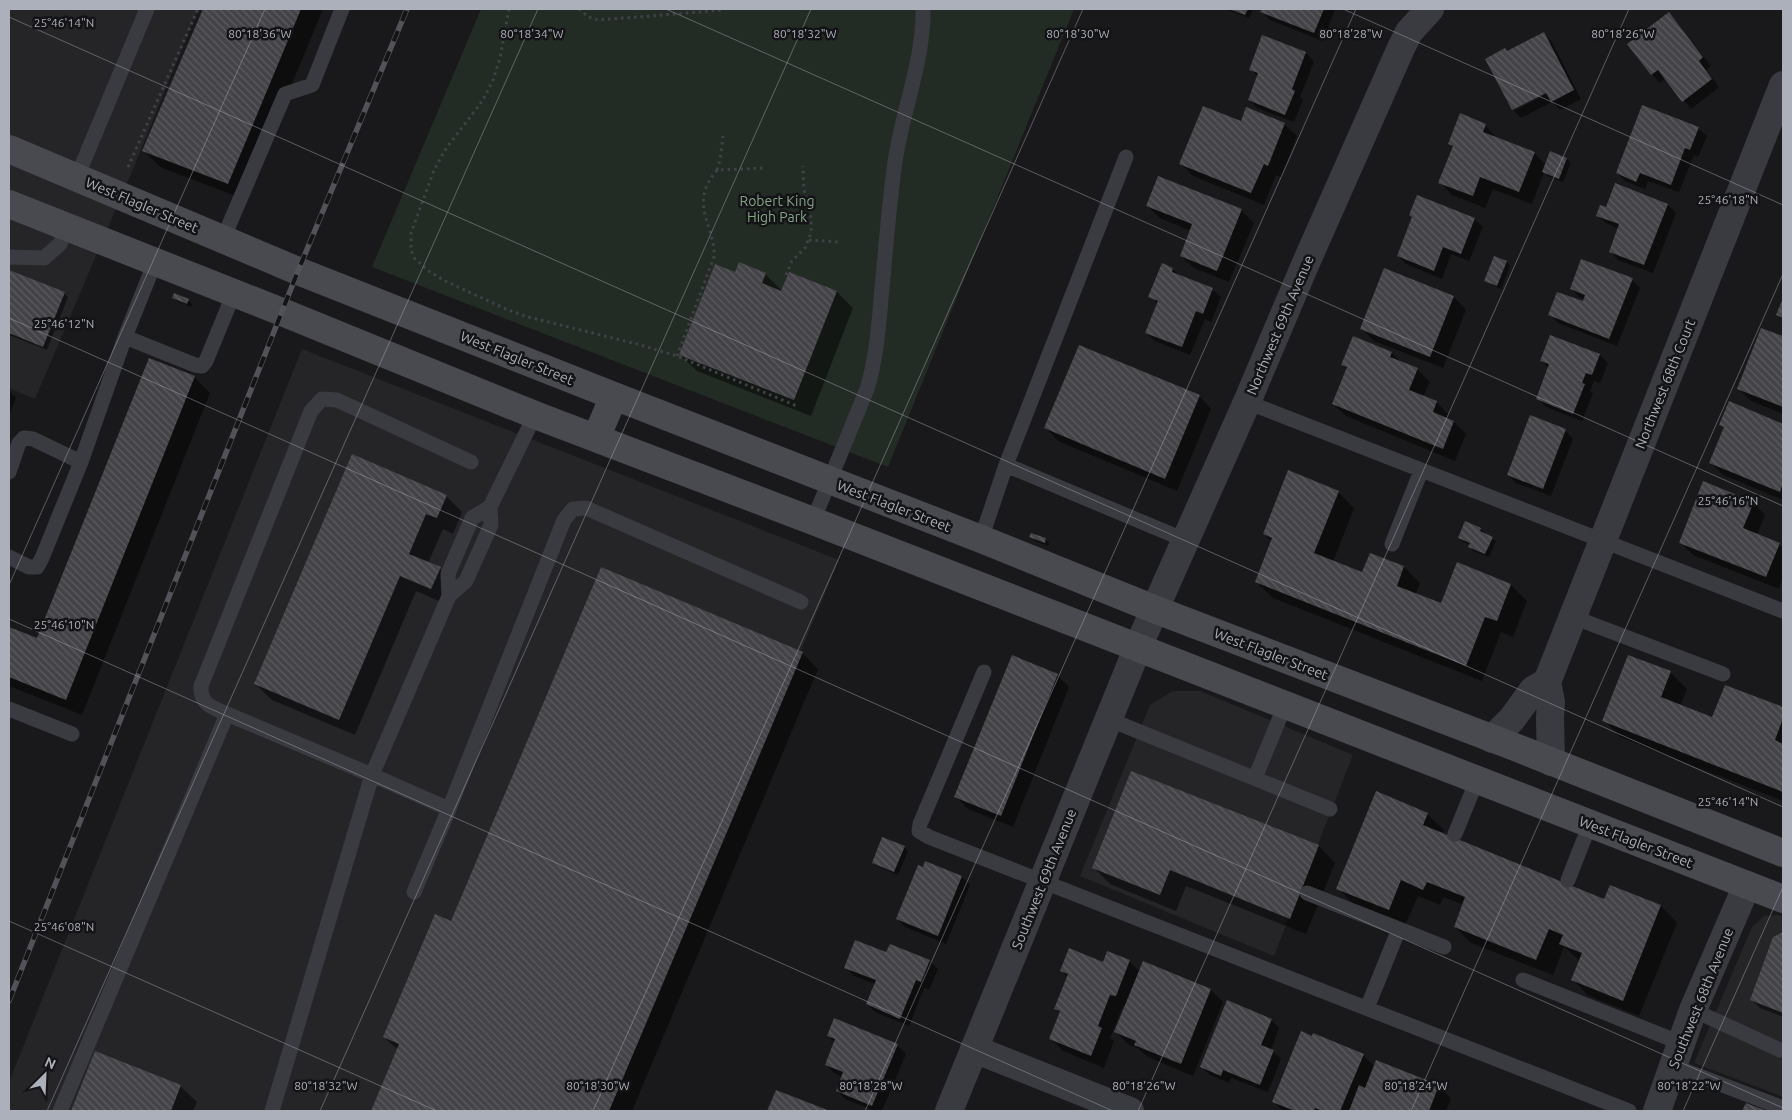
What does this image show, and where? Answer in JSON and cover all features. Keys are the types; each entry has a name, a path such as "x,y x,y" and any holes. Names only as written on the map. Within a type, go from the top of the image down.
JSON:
{"main road":[{"name":"West Flagler Street","path":"9,149 298,271 830,482 981,539 1154,609 1783,853"},
{"name":"West Flagler Street","path":"9,204 535,415 1138,647 1783,899"},
{"path":"596,438 614,396"}],"street":[{"name":"Northwest 69th Avenue","path":"1138,647 1401,48 1409,32 1430,9"},
{"name":"Northwest 68th Court","path":"1547,682 1783,85"},
{"name":"Southwest 69th Avenue","path":"949,1111 1044,882 1138,647"},
{"path":"1492,739 1512,718 1533,690 1547,682 1552,702 1550,718 1552,762"},
{"name":"Southwest 68th Avenue","path":"1657,1111 1693,1010 1748,885"},
{"path":"974,1049 1130,1111"}],"lane":[{"path":"77,177 146,9"},
{"path":"223,239 285,94 312,85 342,9"},
{"path":"813,521 867,389 873,369 878,337 892,186 902,124 915,70 923,9"},
{"path":"981,539 1006,465 1126,157"},
{"path":"9,258 44,258 60,244 68,227"},
{"path":"9,557 28,567 37,567 42,558 81,462 125,337 154,262"},
{"path":"125,337 195,365 202,366 206,361 234,293"},
{"path":"449,809 227,714 206,704 201,695 202,686 311,411 322,399 337,400 471,462"},
{"path":"1247,402 1783,611"},
{"path":"272,1111 372,775 449,596 448,574 472,518 490,507 535,415"},
{"path":"9,472 19,443 24,438 33,439 81,462"},
{"path":"1006,465 1185,540"},
{"path":"1392,544 1421,471"},
{"path":"414,892 564,520 573,509 586,508 802,602"},
{"path":"1573,617 1723,674"},
{"path":"984,672 920,824 919,832 1629,1111"},
{"path":"1255,778 1285,705"},
{"path":"9,710 72,734"},
{"path":"60,1111 227,714"},
{"path":"1108,719 1330,808"},
{"path":"1455,834 1477,780"},
{"path":"1568,880 1590,824"},
{"path":"1307,893 1444,947"},
{"path":"1367,1008 1399,929"},
{"path":"1523,980 1677,1054 1783,1108"},
{"path":"1693,1010 1783,1050"}],"path":[{"path":"128,168 198,9"},
{"path":"510,9 500,58 493,80 483,100 445,150 434,170 412,233 411,250 415,259 430,272 445,281 506,309 528,317 638,344 677,356 797,406"},
{"path":"579,9 588,18 599,20 724,10"},
{"path":"677,356 714,257 714,246 703,201 706,188 717,170 723,136"},
{"path":"786,276 792,262 809,240 812,228 812,212 804,190 803,166"},
{"path":"717,170 765,168"},
{"path":"809,240 840,242"}],"shaded area":[{"path":"9,9 198,9 136,162 35,399 9,388"},
{"path":"302,349 839,560 607,1111 9,1111 9,1082"},
{"path":"1173,691 1200,691 1353,755 1274,956 1080,876 1150,705"},
{"path":"1778,915 1783,917 1783,1097 1694,1063 1752,927 1764,916"}],"green space":[{"name":"Robert King High Park","path":"481,9 1074,9 888,467 372,267"}],"building":[{"path":"203,9 301,9 228,184 142,151"},
{"path":"1229,9 1248,9 1245,15"},
{"path":"1262,9 1324,9 1314,33 1260,12"},
{"path":"1669,12 1703,57 1699,61 1712,79 1682,102 1658,70 1651,75 1627,44"},
{"path":"1544,32 1574,90 1551,102 1546,93 1512,110 1485,59 1505,48 1507,51"},
{"path":"1262,35 1306,52 1292,89 1295,91 1285,115 1248,100 1258,73 1249,70"},
{"path":"1642,105 1699,127 1690,150 1685,148 1671,185 1640,173 1636,182 1616,173"},
{"path":"1203,106 1241,121 1246,107 1285,123 1268,166 1264,164 1251,193 1179,164"},
{"path":"1460,113 1486,124 1483,132 1535,152 1519,192 1480,177 1473,196 1438,183 1453,146 1448,144"},
{"path":"1550,151 1567,158 1559,179 1542,172"},
{"path":"1158,176 1242,209 1217,271 1180,256 1192,224 1146,206"},
{"path":"1615,183 1668,204 1644,265 1609,252 1619,224 1596,216 1600,205 1606,207"},
{"path":"1417,195 1475,218 1461,254 1443,247 1434,271 1397,256 1412,217 1409,215"},
{"path":"1494,256 1507,261 1497,286 1484,281"},
{"path":"1581,259 1633,278 1609,339 1548,315 1557,292 1583,301 1585,295 1570,289"},
{"path":"739,262 766,273 762,283 781,291 789,272 837,291 794,400 679,355 715,264 735,272"},
{"path":"1162,263 1173,268 1172,272 1213,288 1203,314 1196,311 1182,347 1145,333 1158,301 1148,297"},
{"path":"1384,268 1454,296 1430,357 1360,329"},
{"path":"9,270 65,292 43,347 9,333"},
{"path":"174,293 189,299 187,304 172,298"},
{"path":"1783,298 1783,318 1776,315"},
{"path":"1761,328 1783,336 1783,407 1737,389"},
{"path":"1550,335 1600,354 1592,375 1586,373 1582,383 1585,384 1573,414 1536,399 1549,364 1540,361"},
{"path":"1353,336 1392,352 1390,357 1418,368 1409,390 1437,401 1433,412 1454,421 1443,449 1332,404 1347,367 1341,365"},
{"path":"1079,345 1200,395 1165,479 1044,428"},
{"path":"149,358 195,376 66,700 9,677 9,627 37,638"},
{"path":"1729,401 1783,424 1783,483 1780,492 1709,463 1724,427 1719,425"},
{"path":"1530,415 1566,429 1543,489 1507,475"},
{"path":"352,454 447,495 437,518 426,514 409,554 441,567 431,589 400,576 339,720 254,684"},
{"path":"1288,470 1339,491 1314,553 1362,572 1370,553 1404,566 1397,586 1441,603 1457,562 1511,584 1497,621 1485,617 1466,666 1255,582 1272,538 1263,534"},
{"path":"1703,481 1754,502 1743,528 1780,543 1766,577 1679,543"},
{"path":"1465,521 1481,528 1480,531 1493,537 1485,554 1468,547 1470,543 1458,538"},
{"path":"1031,533 1046,538 1045,543 1029,537"},
{"path":"601,567 803,652 609,1111 371,1111 399,1044 383,1037 435,914 451,921"},
{"path":"1012,655 1058,674 1001,816 954,797"},
{"path":"1628,655 1671,671 1661,697 1712,717 1725,685 1783,707 1783,718 1775,740 1783,744 1783,792 1602,721"},
{"path":"1131,771 1319,845 1290,919 1170,870 1160,895 1092,868"},
{"path":"1376,791 1428,813 1423,825 1604,899 1610,885 1661,905 1623,1001 1571,980 1582,953 1559,944 1563,935 1549,929 1536,960 1454,927 1465,897 1427,882 1423,890 1401,880 1389,910 1336,889"},
{"path":"882,837 905,846 894,872 872,863"},
{"path":"925,861 962,876 938,936 896,919 918,865 923,867"},
{"path":"1783,932 1783,1013 1750,1000 1773,937"},
{"path":"855,940 886,952 890,944 930,960 921,982 916,980 900,1019 866,1004 876,980 844,968"},
{"path":"1069,948 1103,962 1107,951 1130,960 1116,996 1110,995 1098,1026 1102,1028 1091,1056 1049,1039 1060,1011 1054,1009 1068,974 1060,971"},
{"path":"1143,961 1211,989 1181,1064 1134,1045 1136,1041 1114,1032"},
{"path":"1227,1000 1272,1019 1261,1045 1274,1050 1260,1085 1223,1070 1221,1076 1200,1067"},
{"path":"834,1018 898,1044 872,1106 836,1091 843,1072 825,1065 835,1039 827,1036"},
{"path":"1301,1031 1312,1036 1313,1033 1364,1054 1340,1111 1323,1111 1315,1108 1314,1111 1295,1111 1272,1102"},
{"path":"95,1051 181,1085 171,1111 71,1111"},
{"path":"1376,1060 1439,1085 1429,1111 1349,1111 1359,1085 1365,1088"},
{"path":"776,1090 830,1111 767,1111"},
{"path":"1746,1103 1767,1111 1742,1111"}],"railway":[{"path":"9,1001 298,271 407,9"}]}
